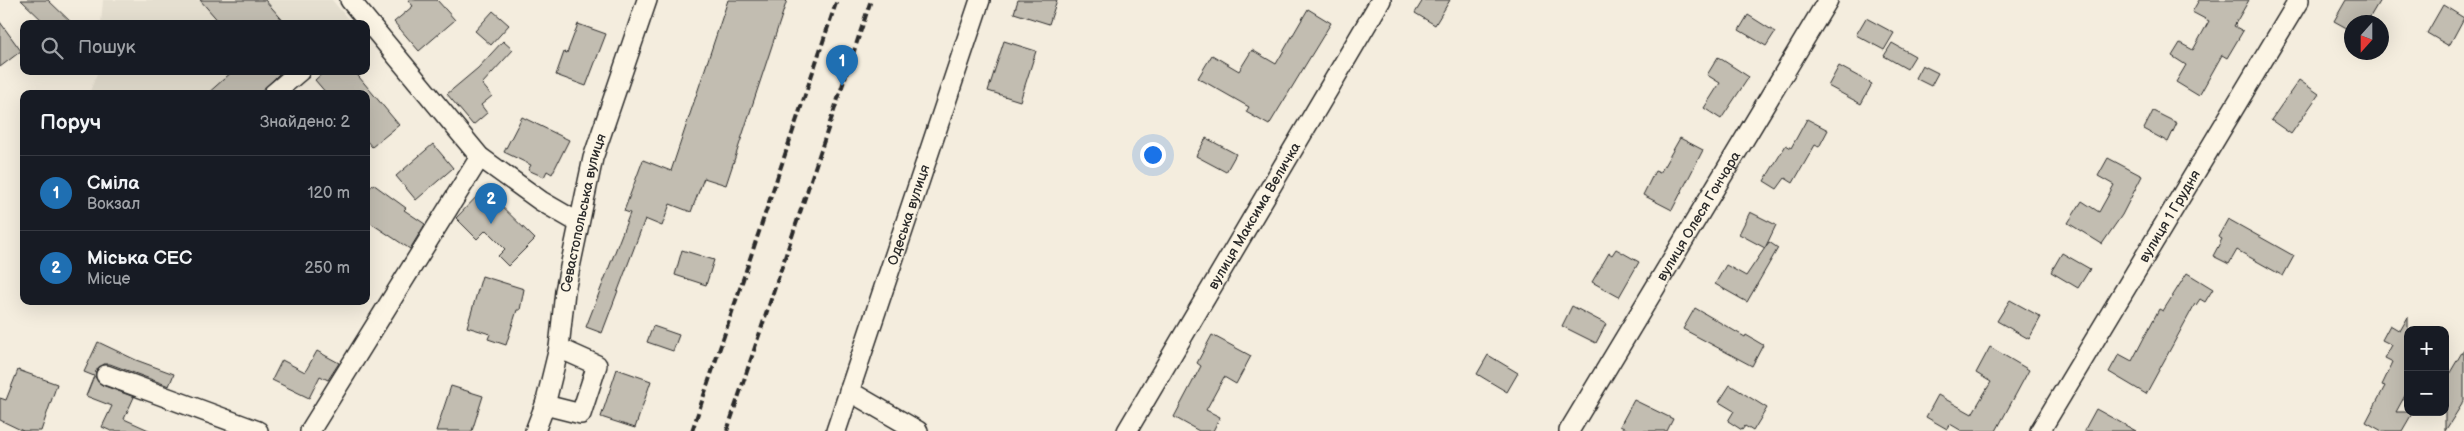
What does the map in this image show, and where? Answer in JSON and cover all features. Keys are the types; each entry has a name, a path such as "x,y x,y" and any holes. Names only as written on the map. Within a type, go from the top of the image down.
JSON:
{"street":[{"path":"350,0 360,20"},
{"name":"Севастопольська вулиця","path":"536,431 545,405 559,348 565,291 592,158 647,0"},
{"name":"Одеська вулиця","path":"836,431 980,0"},
{"name":"вулиця Максима Величка","path":"1126,431 1381,0"},
{"name":"вулиця Олеся Гончара","path":"1569,431 1828,0"},
{"name":"вулиця 1 Грудня","path":"2040,431 2299,0"},
{"path":"370,31 480,157 541,201 579,223"},
{"path":"278,90 295,75"},
{"path":"310,431 480,157"},
{"path":"545,405 581,414 597,365 559,348"},
{"path":"106,375 258,431"},
{"path":"849,391 918,431"}],"shaded area":[{"path":"103,0 332,0 349,20 101,20"},
{"path":"96,75 303,75 288,90 91,90"}],"building":[{"path":"21,0 48,0 69,20 42,20"},
{"path":"200,0 265,0 282,20 218,20"},
{"path":"408,0 437,0 455,20 419,51 394,22 413,6"},
{"path":"728,0 787,0 726,185 704,178 691,212 670,204 662,226 645,219 602,333 586,327 630,213 624,211 643,160 671,171"},
{"path":"1018,0 1057,0 1049,24 1014,13"},
{"path":"1423,0 1450,0 1435,25 1415,13"},
{"path":"2199,0 2249,0 2234,26 2243,31 2227,58 2222,55 2199,96 2176,82 2186,65 2172,56 2180,43 2193,50 2209,21 2192,12"},
{"path":"2346,0 2380,0 2371,15 2344,15 2344,27 2334,21"},
{"path":"2443,5 2464,18 2449,46 2427,33"},
{"path":"1308,9 1331,23 1269,125 1246,112 1249,107 1198,78 1212,55 1239,71 1252,50 1276,64"},
{"path":"493,11 509,25 491,45 475,31"},
{"path":"1748,15 1775,32 1766,46 1739,30"},
{"path":"1866,18 1894,33 1884,50 1856,35"},
{"path":"0,22 20,52 0,67"},
{"path":"578,24 606,34 586,86 556,75 564,52 567,53"},
{"path":"503,41 513,50 482,84 492,96 481,105 487,113 473,125 447,94 478,68"},
{"path":"1004,41 1036,51 1020,101 988,91"},
{"path":"1892,43 1915,56 1907,69 1884,56"},
{"path":"1718,57 1749,77 1721,119 1704,108 1720,83 1707,75"},
{"path":"1922,65 1938,73 1931,86 1915,78"},
{"path":"1839,66 1872,84 1861,104 1828,86"},
{"path":"228,75 278,75 263,90 212,90"},
{"path":"321,75 357,75 370,90 324,90 315,80"},
{"path":"2299,80 2319,94 2291,134 2271,120"},
{"path":"370,90 399,125 372,147 370,145"},
{"path":"2153,111 2177,123 2168,142 2144,129"},
{"path":"522,117 569,140 552,174 547,171 544,177 528,170 531,165 504,152"},
{"path":"1807,119 1828,130 1819,147 1815,145 1793,183 1785,178 1777,189 1764,181 1786,145 1791,148"},
{"path":"1206,138 1236,154 1226,172 1196,156"},
{"path":"1680,138 1703,150 1672,210 1643,195 1655,171 1660,173"},
{"path":"433,144 453,168 416,200 396,176"},
{"path":"2108,158 2142,176 2122,215 2102,244 2068,223 2082,201 2099,212 2114,185 2098,176"},
{"path":"373,184 406,208 404,210 425,224 410,249 370,223 370,188"},
{"path":"484,189 535,239 508,266 498,256 505,249 486,230 477,239 456,218"},
{"path":"1750,212 1776,225 1765,248 1739,234"},
{"path":"2228,219 2294,256 2283,276 2237,250 2229,264 2213,256 2222,239 2218,237"},
{"path":"1769,242 1778,248 1747,302 1715,284 1726,265 1746,276"},
{"path":"1616,249 1639,262 1619,297 1592,282 1609,253 1612,255"},
{"path":"682,250 714,260 706,285 675,275"},
{"path":"2062,253 2090,269 2078,288 2051,272"},
{"path":"2187,273 2213,289 2205,302 2200,299 2195,304 2146,394 2109,372 2119,354 2132,361 2159,309 2163,311"},
{"path":"482,276 524,289 520,310 517,310 506,345 488,339 490,334 467,327"},
{"path":"2010,300 2041,317 2029,339 1997,321"},
{"path":"1572,306 1606,324 1596,343 1562,326"},
{"path":"1695,308 1745,337 1746,335 1763,345 1752,366 1683,329"},
{"path":"2408,317 2408,326 2404,326 2404,397 2396,412 2404,412 2404,416 2411,416 2402,431 2382,431 2366,422 2385,386 2382,385 2393,362 2385,358 2392,345 2382,340 2390,325 2400,331"},
{"path":"653,326 679,335 673,351 647,342"},
{"path":"1212,335 1251,356 1236,384 1224,377 1206,410 1220,417 1213,431 1199,431 1174,417 1201,366 1197,363"},
{"path":"98,342 136,360 174,374 169,386 110,364 104,364 96,371 95,377 102,385 134,397 124,419 151,431 111,431 102,427 112,406 86,396 94,376 84,372"},
{"path":"1990,347 2029,370 1996,431 1962,431 1950,424 1947,429 1926,417 1938,395 1972,414 1991,382 1976,373"},
{"path":"2464,349 2464,401 2445,431 2445,416 2449,416 2449,374"},
{"path":"317,351 339,363 328,380 320,376 309,398 272,380 282,360 305,372"},
{"path":"1488,355 1518,373 1507,392 1477,374"},
{"path":"617,369 651,381 635,428 601,417"},
{"path":"18,370 57,384 41,431 23,431 0,420 0,398 6,400"},
{"path":"1730,385 1767,408 1753,431 1745,426 1742,430 1728,421 1734,411 1719,402"},
{"path":"451,386 483,396 472,431 436,431"},
{"path":"1634,400 1673,419 1667,431 1630,431 1620,426"},
{"path":"2096,409 2136,431 2084,431"}],"railway":[{"path":"692,431 837,0"},
{"path":"727,431 871,0"}],"place":[{"name":"Сміла","path":"842,86"},
{"name":"Міська СЕС","path":"491,224"}]}
